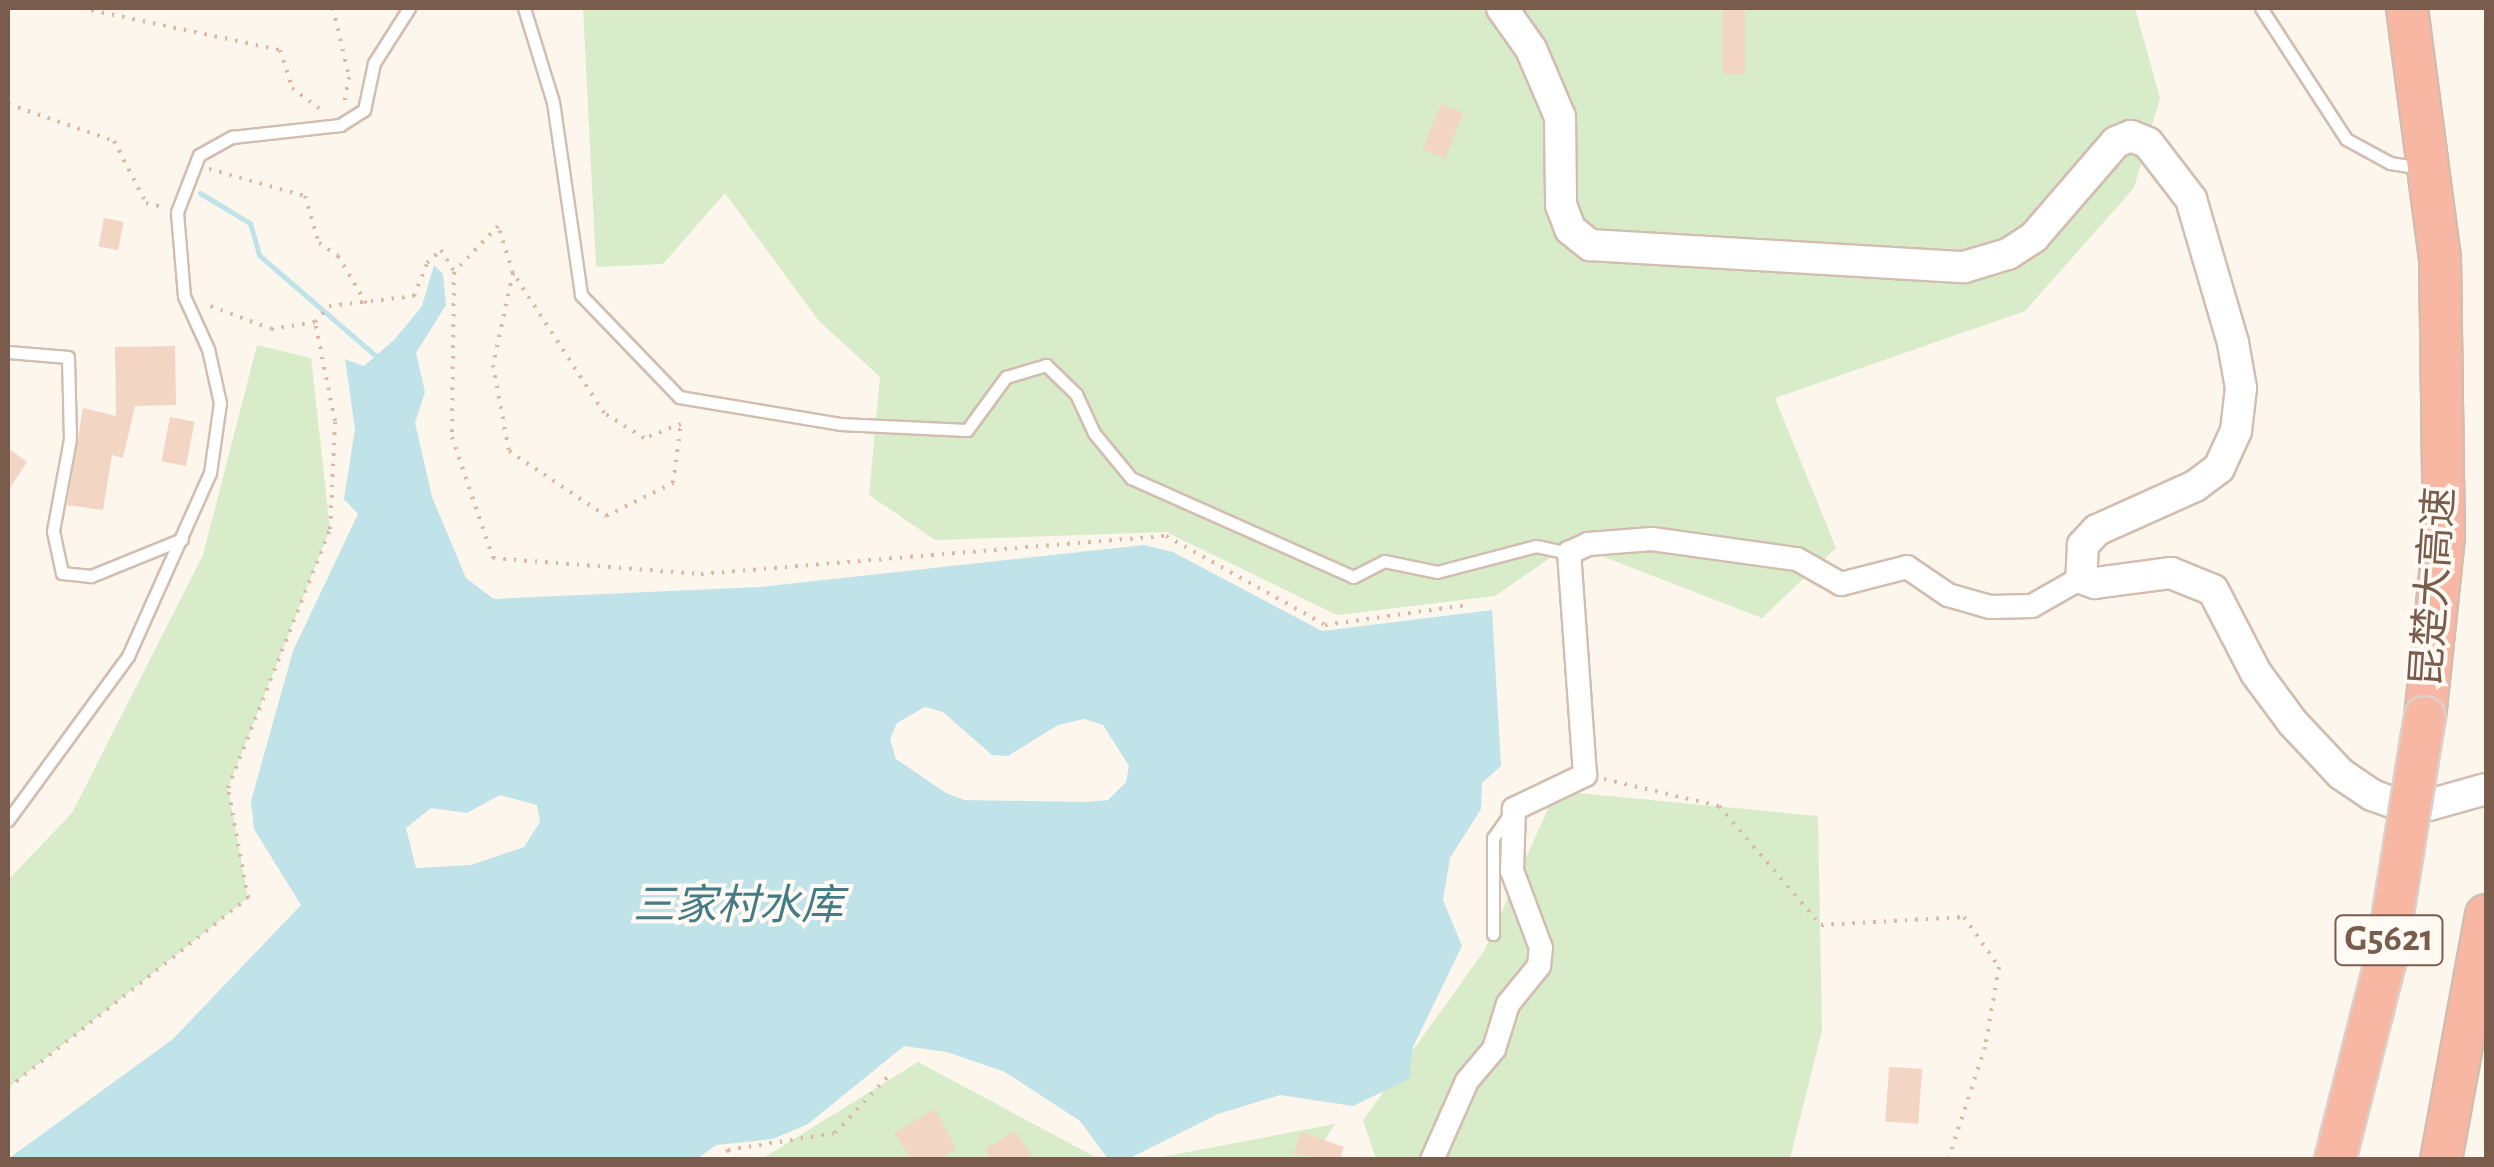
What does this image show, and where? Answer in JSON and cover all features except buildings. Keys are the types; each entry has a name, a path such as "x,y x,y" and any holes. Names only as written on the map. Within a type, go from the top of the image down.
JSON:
{"highway":[{"name":"昆楚大高速","path":"2335,1160 2384,963 2425,717 2444,537 2440,257 2407,8"},
{"name":"G5621","path":"2441,1160 2486,916"}],"street":[{"path":"1502,8 1531,49 1560,118 1562,204 1570,229 1590,245 1964,267 2008,254 2034,238 2116,142 2131,136 2148,143 2191,199 2233,343 2242,388 2236,431 2219,468 2195,486 2097,530 2083,545 2081,578"},
{"path":"1432,1160 1467,1082 1494,1049 1508,1004 1538,966 1540,948 1512,871 1514,809 1585,775 1569,553 1588,544 1652,539 1797,559 1841,584 1907,567 1948,595 1990,607 2032,606 2081,578 2095,582 2171,573 2213,590 2256,673 2293,723 2340,774 2372,795 2400,805 2430,805 2486,788"}],"lane":[{"path":"8,820 128,656 210,474 220,403 208,349 184,296 178,212 199,156 232,136 340,124 364,110 374,63 409,8"},
{"path":"524,8 553,102 581,295 679,397 840,424 967,430 1006,377 1046,365 1076,394 1094,433 1131,478 1353,577 1384,562 1437,572 1536,546 1569,553"},
{"path":"2261,8 2346,139 2390,163 2430,170"},
{"path":"8,352 68,357 70,439 52,531 62,573 91,576 182,540"},
{"path":"1493,934 1492,838 1514,809"}],"path":[{"path":"81,8 280,50 292,88 340,124 350,78 332,8"},
{"path":"8,104 114,141 146,202 178,212"},
{"path":"195,166 305,196 320,242 338,256 366,304"},
{"path":"454,272 498,226 513,272 604,413 644,438 681,424 673,483 606,516 510,451 493,365 513,272"},
{"path":"184,296 272,328 314,322 329,306 414,296 427,263 441,250 454,272 452,437 493,558 701,574 1166,536 1326,624 1467,605"},
{"path":"8,1088 248,898 228,788 330,529 335,421 314,322"},
{"path":"1585,775 1719,806 1821,925 1964,917 1999,967 1985,1047 1948,1160"},
{"path":"720,1160 728,1150 835,1133 892,1072"}],"green space":[{"path":"583,8 2135,8 2160,98 2134,188 2025,311 1775,398 1836,548 1762,618 1570,544 1495,596 1337,615 1166,532 935,540 869,495 880,377 818,320 725,193 663,264 596,267"},
{"path":"257,345 311,358 330,529 228,788 248,898 8,1088 8,880 72,813 203,555"},
{"path":"1556,791 1818,816 1822,1031 1790,1159 1376,1159 1363,1120 1484,951"},
{"path":"918,1062 1099,1159 760,1160"},
{"path":"1335,1124 1313,1159 1151,1159"}],"water":[{"name":"三家村水库","path":"434,265 443,274 446,305 416,353 425,392 415,423 432,497 466,578 494,599 760,587 1144,545 1173,552 1322,631 1492,610 1501,766 1482,783 1481,809 1450,858 1443,900 1462,946 1413,1047 1409,1079 1353,1106 1280,1095 1218,1114 1128,1159 1108,1159 1080,1121 1005,1072 947,1052 904,1046 808,1124 773,1139 716,1145 697,1159 8,1159 173,1039 301,905 254,829 251,801 293,651 358,514 344,499 355,429 345,359 364,366 395,339 422,306","holes":["925,707 943,712 992,755 1008,756 1058,725 1084,719 1103,725 1129,766 1126,782 1108,800 964,800 946,793 896,759 890,739 897,723","500,795 537,805 540,822 524,847 471,865 416,868 406,828 431,808 467,813"]}],"waterway":[{"path":"200,193 250,223 259,255 376,356"}]}
